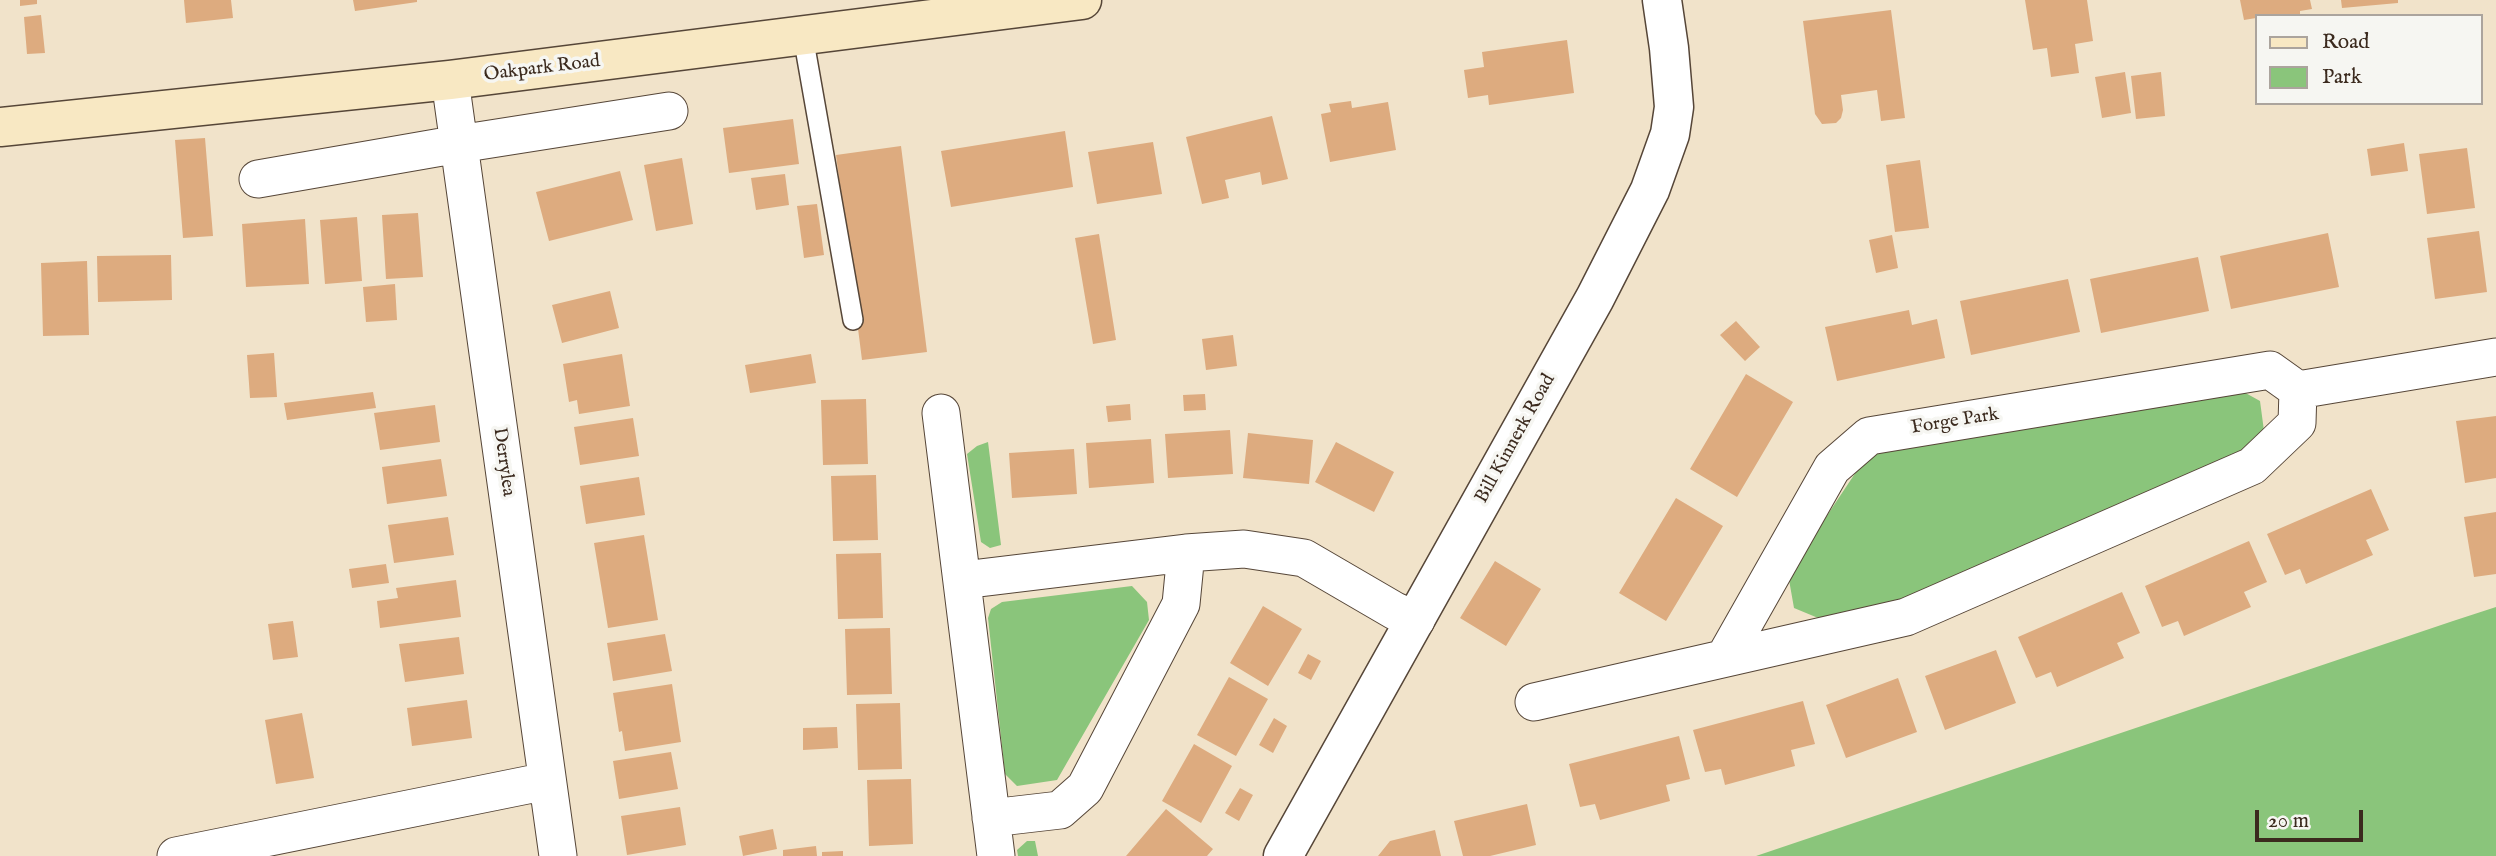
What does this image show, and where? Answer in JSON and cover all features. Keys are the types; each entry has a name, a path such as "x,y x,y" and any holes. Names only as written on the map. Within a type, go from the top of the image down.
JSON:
{"main road":[{"name":"Oakpark Road","path":"0,127 450,80 1083,0"}],"street":[{"name":"Bill Kinnerk Road","path":"1283,856 1595,298 1650,190 1670,134 1674,107 1662,0"},
{"name":"Derrylea","path":"450,80 558,856"},
{"path":"258,179 669,111"},
{"path":"1534,702 1906,617 2252,466 2297,423 2298,390 2496,357"},
{"name":"Forge Park","path":"1725,657 1832,468 1869,436 2270,370 2298,390"},
{"path":"941,412 996,856"},
{"path":"963,580 1186,553 1244,549 1304,558 1395,611 1416,620"},
{"path":"991,818 1060,810 1086,788 1181,604 1186,553"},
{"path":"176,856 547,781"}],"lane":[{"path":"803,36 853,320"}],"green space":[{"path":"2242,391 2260,401 2264,431 2241,456 1930,591 1823,620 1794,608 1788,574 1860,466 1881,451"},
{"path":"988,442 1001,545 990,548 981,542 967,454"},
{"path":"1132,586 1147,602 1149,620 1057,780 1017,786 1005,774 988,618 991,609 1002,602"},
{"path":"2496,607 2496,856 1756,856 2453,621"},
{"path":"1027,841 1035,841 1038,856 1018,856 1017,850"}],"building":[{"path":"20,0 37,0 37,4 20,6"},
{"path":"184,0 231,0 233,18 186,23"},
{"path":"353,0 417,0 417,2 355,11"},
{"path":"2025,0 2087,0 2093,41 2075,44 2079,73 2051,77 2047,48 2033,50"},
{"path":"2240,0 2310,0 2312,9 2300,11 2300,14 2254,14 2254,18 2244,20"},
{"path":"2341,0 2398,0 2398,3 2342,8"},
{"path":"1891,10 1905,118 1881,121 1877,90 1841,95 1841,118 1836,123 1822,124 1815,114 1803,21"},
{"path":"41,15 45,53 27,54 24,17"},
{"path":"1567,40 1574,93 1489,105 1488,95 1468,98 1464,70 1484,67 1482,52"},
{"path":"2125,72 2131,113 2102,118 2095,77"},
{"path":"2161,72 2165,116 2136,119 2131,76"},
{"path":"1351,101 1352,108 1388,102 1396,150 1330,162 1321,114 1331,112 1329,104"},
{"path":"1272,116 1288,179 1262,185 1260,172 1225,180 1229,198 1202,204 1186,137"},
{"path":"793,119 799,164 729,173 723,128"},
{"path":"1065,131 1073,187 951,207 941,151"},
{"path":"205,138 213,236 183,238 175,140"},
{"path":"1153,142 1162,194 1097,204 1088,152"},
{"path":"2404,143 2408,171 2371,176 2367,149"},
{"path":"901,146 927,352 862,360 836,155"},
{"path":"2467,148 2475,208 2427,214 2419,154"},
{"path":"682,158 693,224 656,231 644,165"},
{"path":"1920,160 1929,228 1895,232 1886,165"},
{"path":"620,171 633,220 549,241 536,192"},
{"path":"785,174 789,205 756,210 751,178"},
{"path":"817,204 824,255 804,258 797,206"},
{"path":"418,213 423,277 386,279 382,215"},
{"path":"357,217 362,281 325,284 320,220"},
{"path":"305,219 309,284 246,287 242,224"},
{"path":"2479,231 2487,292 2435,299 2427,238"},
{"path":"2328,233 2339,287 2231,309 2220,256"},
{"path":"1099,234 1116,340 1093,344 1075,238"},
{"path":"1892,235 1898,268 1876,273 1869,240"},
{"path":"171,255 172,300 98,302 97,256"},
{"path":"2198,257 2209,311 2101,333 2090,279"},
{"path":"87,261 89,335 43,336 41,263"},
{"path":"2068,279 2080,332 1971,355 1960,301"},
{"path":"395,284 397,320 366,322 363,287"},
{"path":"610,291 619,328 562,343 552,305"},
{"path":"1909,310 1912,325 1937,319 1945,358 1837,381 1825,327"},
{"path":"1736,321 1760,347 1745,361 1720,335"},
{"path":"1233,335 1237,366 1206,370 1202,339"},
{"path":"274,353 277,397 250,398 247,355"},
{"path":"622,354 630,406 579,414 577,400 569,402 563,364"},
{"path":"811,354 816,383 750,393 745,365"},
{"path":"1746,374 1793,402 1737,497 1690,469"},
{"path":"373,392 376,408 287,420 284,403"},
{"path":"1205,394 1206,410 1184,411 1183,395"},
{"path":"866,399 868,464 823,465 821,400"},
{"path":"1130,404 1131,420 1108,422 1106,406"},
{"path":"435,405 440,442 380,450 374,413"},
{"path":"2496,416 2496,478 2465,483 2456,421"},
{"path":"633,418 639,456 580,465 574,427"},
{"path":"1230,430 1233,474 1168,478 1165,434"},
{"path":"1248,433 1313,440 1309,484 1243,478"},
{"path":"1151,439 1154,483 1089,488 1086,443"},
{"path":"1336,442 1394,472 1374,512 1315,482"},
{"path":"1074,449 1077,494 1012,498 1009,453"},
{"path":"441,459 447,496 387,504 382,467"},
{"path":"876,475 878,540 833,541 831,476"},
{"path":"639,477 645,515 586,524 580,486"},
{"path":"2371,489 2389,530 2366,540 2373,555 2306,584 2300,569 2285,575 2267,534"},
{"path":"1676,498 1723,526 1666,621 1619,593"},
{"path":"2496,512 2496,574 2474,577 2464,517"},
{"path":"448,517 454,555 394,563 388,525"},
{"path":"644,535 658,620 608,628 594,543"},
{"path":"2249,541 2267,582 2244,592 2251,607 2184,636 2178,621 2162,627 2145,586"},
{"path":"881,553 883,618 838,619 836,554"},
{"path":"1495,561 1541,589 1506,646 1460,618"},
{"path":"386,564 389,583 352,588 349,569"},
{"path":"456,580 461,617 380,628 377,601 398,598 396,588"},
{"path":"2122,592 2140,633 2117,643 2124,658 2057,687 2051,672 2036,678 2018,637"},
{"path":"1263,606 1302,629 1268,686 1230,663"},
{"path":"293,621 298,657 273,660 268,624"},
{"path":"890,628 892,694 847,695 845,629"},
{"path":"665,634 672,671 613,681 607,643"},
{"path":"459,637 464,674 405,682 399,644"},
{"path":"1996,650 2016,703 1945,730 1925,676"},
{"path":"1308,654 1321,661 1311,680 1298,673"},
{"path":"1229,677 1268,699 1236,756 1197,735"},
{"path":"1898,678 1917,732 1846,758 1826,705"},
{"path":"672,684 681,742 625,751 613,693"},
{"path":"467,700 472,738 412,746 407,708"},
{"path":"1803,701 1815,744 1791,750 1795,766 1725,785 1721,769 1705,772 1693,730"},
{"path":"900,703 902,769 858,770 856,704"},
{"path":"302,713 314,778 276,784 265,720"},
{"path":"1274,718 1287,726 1273,753 1259,745"},
{"path":"837,727 838,748 803,750 803,728"},
{"path":"1679,736 1690,779 1666,785 1670,801 1600,820 1595,804 1580,807 1569,764"},
{"path":"1194,744 1232,766 1201,823 1162,801"},
{"path":"671,752 678,789 619,799 613,761"},
{"path":"911,779 913,844 869,846 867,780"},
{"path":"1240,788 1253,795 1239,821 1225,813"},
{"path":"1527,804 1536,845 1490,856 1463,856 1454,821"},
{"path":"680,807 686,845 627,855 621,816"},
{"path":"1166,809 1213,849 1207,856 1126,856"},
{"path":"773,829 777,849 743,856 739,836"},
{"path":"1435,830 1441,856 1378,856 1390,841"},
{"path":"816,846 817,856 783,856 783,850"},
{"path":"843,851 843,856 822,856 822,852"}]}
